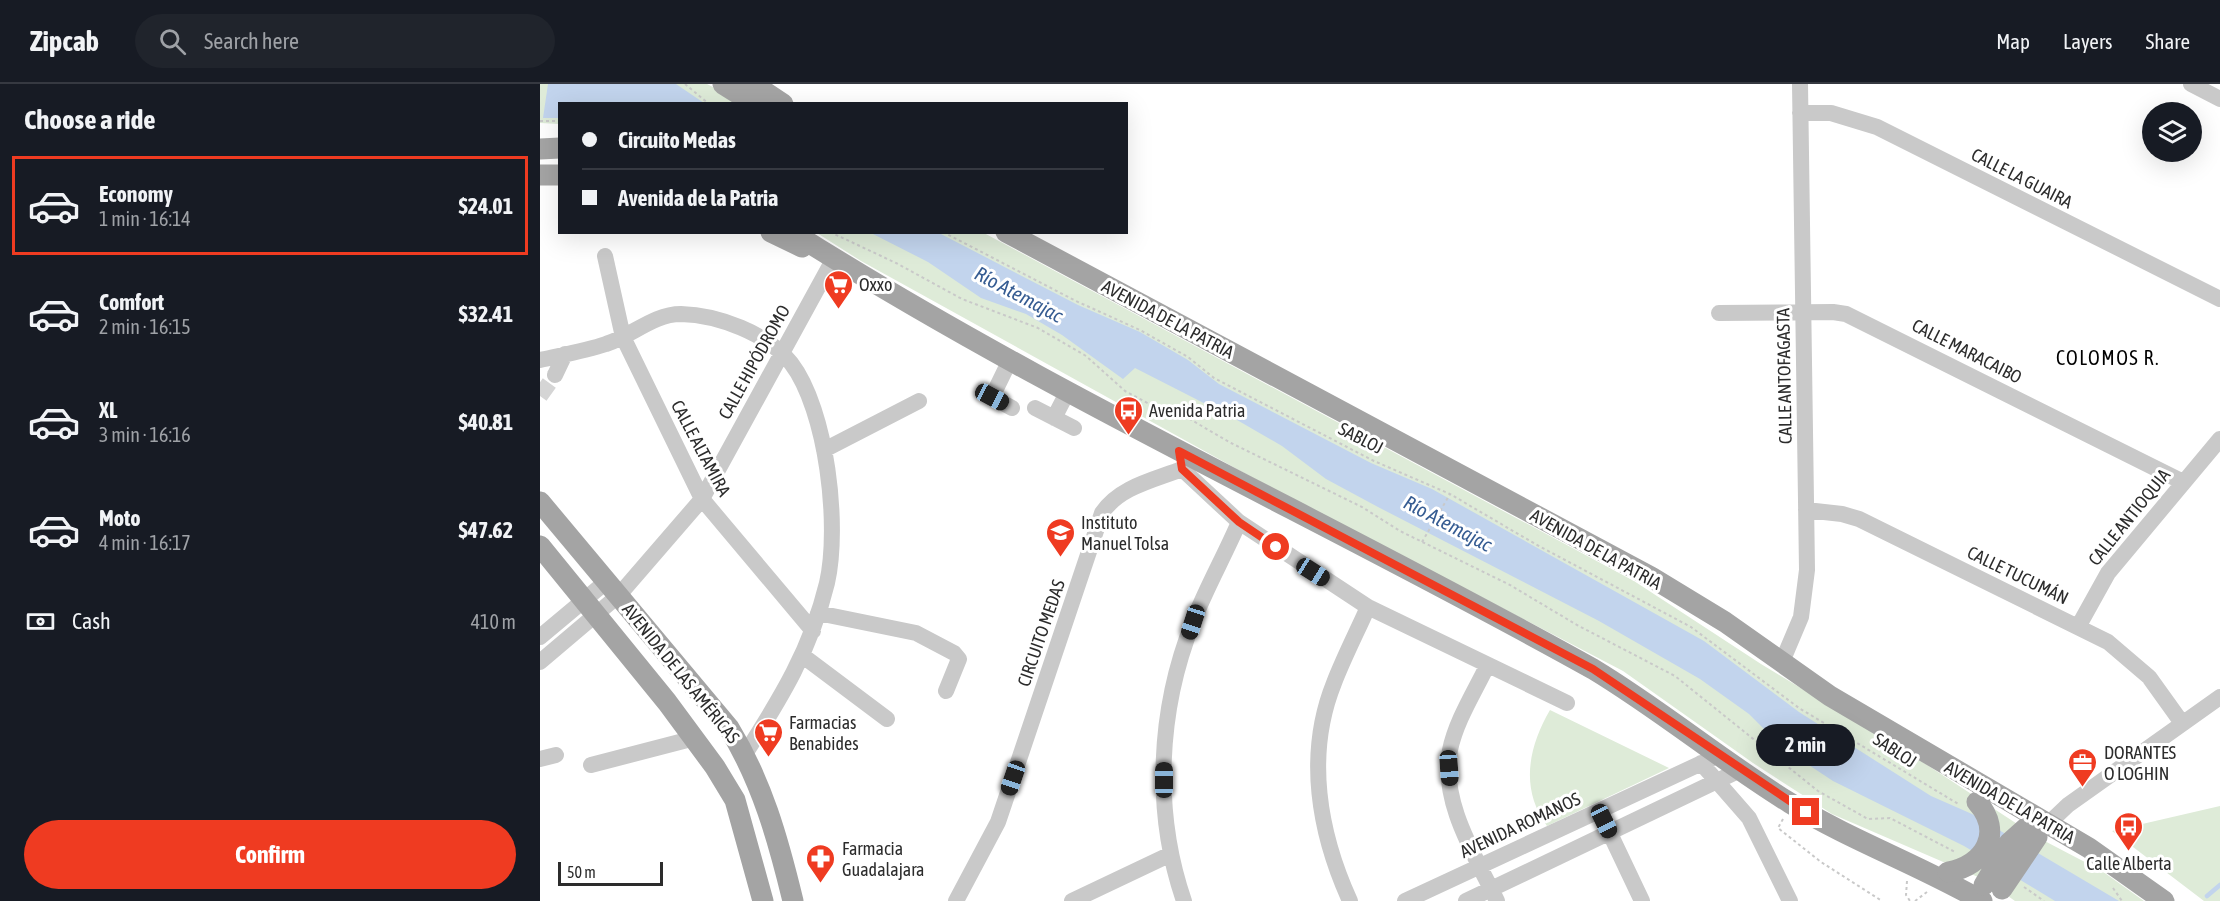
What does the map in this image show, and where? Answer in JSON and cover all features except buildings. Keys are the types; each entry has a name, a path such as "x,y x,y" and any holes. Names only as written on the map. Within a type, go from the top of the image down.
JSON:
{"main road":[{"path":"723,84 752,102"},
{"path":"753,84 780,102"},
{"path":"540,149 558,148"},
{"path":"540,175 558,175"},
{"path":"775,234 833,260"},
{"path":"795,234 833,260 1068,391 1181,460 1593,669 1660,712 1710,759 1740,770 1789,802 1848,835 1989,895"},
{"name":"AVENIDA DE LA PATRIA","path":"1010,234 1651,577 1725,622 1830,696 1896,736 2038,829 2089,848 2164,901"},
{"name":"AVENIDA DE LAS AMÉRICAS","path":"540,502 710,703 745,754 768,806 793,901"},
{"name":"AVENIDA DE LAS AMÉRICAS","path":"540,546 695,738 735,800 763,901"},
{"path":"1896,736 1981,807 1990,823 1990,836 1973,863 1961,870 1948,872"},
{"path":"1989,895 2009,843 2038,829"},
{"path":"1848,835 1886,842 1989,895"}],"street":[{"name":"CALLE ANTOFAGASTA","path":"1782,662 1801,617 1806,593 1800,84"},
{"path":"2191,84 2220,99"},
{"name":"CALLE LA GUAIRA","path":"1800,113 1831,113 1876,127 2220,299"},
{"name":"CALLE ALTAMIRA","path":"605,256 623,337 702,499 813,631"},
{"name":"CALLE HIPÓDROMO","path":"589,609 702,499 833,260"},
{"name":"CALLE MARACAIBO","path":"1719,313 1833,312 1862,320 2183,482"},
{"path":"540,360 607,344 658,318 679,314 704,316 731,324 782,353 801,378 824,450 831,506 827,580 813,631 803,656 782,696 745,754"},
{"path":"555,375 565,354"},
{"path":"1010,360 986,394 1012,408"},
{"path":"1054,417 1068,391"},
{"path":"824,450 919,401"},
{"path":"1035,408 1074,428"},
{"name":"CALLE ANTIOQUIA","path":"2078,627 2108,573 2220,439"},
{"path":"1181,460 1239,522 1368,607 1567,703"},
{"name":"CIRCUITO MEDAS","path":"956,901 998,822 1102,513 1109,502 1181,460"},
{"name":"CALLE TUCUMÁN","path":"1806,510 1842,514 1859,519 2108,642 2135,663 2161,691 2182,723"},
{"path":"1184,901 1171,854 1164,801 1164,759 1169,714 1179,665 1193,622 1239,522"},
{"path":"1350,901 1333,864 1324,830 1318,767 1321,732 1333,684 1368,607"},
{"path":"540,637 589,609"},
{"path":"540,662 589,609"},
{"path":"818,614 916,633 954,654 959,659 958,665 946,691"},
{"path":"803,656 887,718"},
{"path":"1487,666 1458,726 1450,751 1449,768 1450,787 1458,814 1494,895"},
{"path":"2038,829 2068,805 2220,697"},
{"path":"591,765 695,738"},
{"path":"1710,759 1717,781 1753,825 1790,901"},
{"name":"AVENIDA ROMANOS","path":"1405,901 1710,759"},
{"path":"1466,901 1494,895 1609,832 1740,770"},
{"path":"1599,810 1642,901"},
{"path":"1072,901 1171,854"}],"path":[{"path":"685,84 707,102"},
{"path":"540,121 558,121"},
{"path":"834,234 896,263 962,299 1038,328 1086,356 1125,392 1168,414 1188,418 1362,507 1422,542 1510,585 1577,625 1658,666 1675,676 1818,791 1868,819 1890,818"},
{"name":"SABLOJ","path":"947,234 1076,302 1140,330 1188,357 1214,378 1374,460 1450,494 1537,545 1691,627 1762,678 1799,708 1876,753 1951,802 1981,807"},
{"path":"1422,542 1450,494"},
{"path":"1902,873 1910,901"},
{"path":"2109,883 2122,901"},
{"path":"1915,901 1932,889"}],"green space":[{"path":"540,84 707,84 742,102 558,102 558,124 540,123"},
{"path":"819,234 986,234 1634,581 1761,664 1918,759 2037,837 2102,871 2144,901 2015,901 1985,880 1832,814 1753,763 1623,671 1255,479 861,261"},
{"path":"1550,710 1669,768 1547,826 1533,798 1530,768 1536,739"},
{"path":"2220,806 2220,901 2204,901 2112,831"}],"water":[{"path":"548,84 676,84 703,102 558,102 558,118 543,118"},
{"name":"Río Atemajac","path":"873,234 941,234 1078,305 1140,332 1188,360 1219,384 1371,463 1432,489 1704,641 1799,712 1931,796 1972,814 2119,901 2055,901 1964,846 1833,781 1783,748 1749,714 1700,679 1599,621 1326,479 1282,446 1237,420 1135,368 1123,379 1062,335 1026,314 981,298 928,262"}],"waterway":[{"path":"2207,896 2220,885"}],"tunnel":[{"path":"540,396 555,375"}],"place":[{"name":"Oxxo","path":"838,310"},
{"name":"Avenida Patria","path":"1128,436"},
{"name":"Instituto Manuel Tolsa","path":"1060,558"},
{"name":"Farmacias Benabides","path":"768,758"},
{"name":"DORANTES O LOGHIN","path":"2083,788"},
{"name":"Calle Alberta","path":"2129,852"},
{"name":"Farmacia Guadalajara","path":"821,884"}],"district":[{"name":"COLOMOS R.","path":"2108,357"}],"route":[{"path":"1276,547 1239,522 1182,469 1179,451 1552,645 1628,690 1719,755 1806,812"}]}
